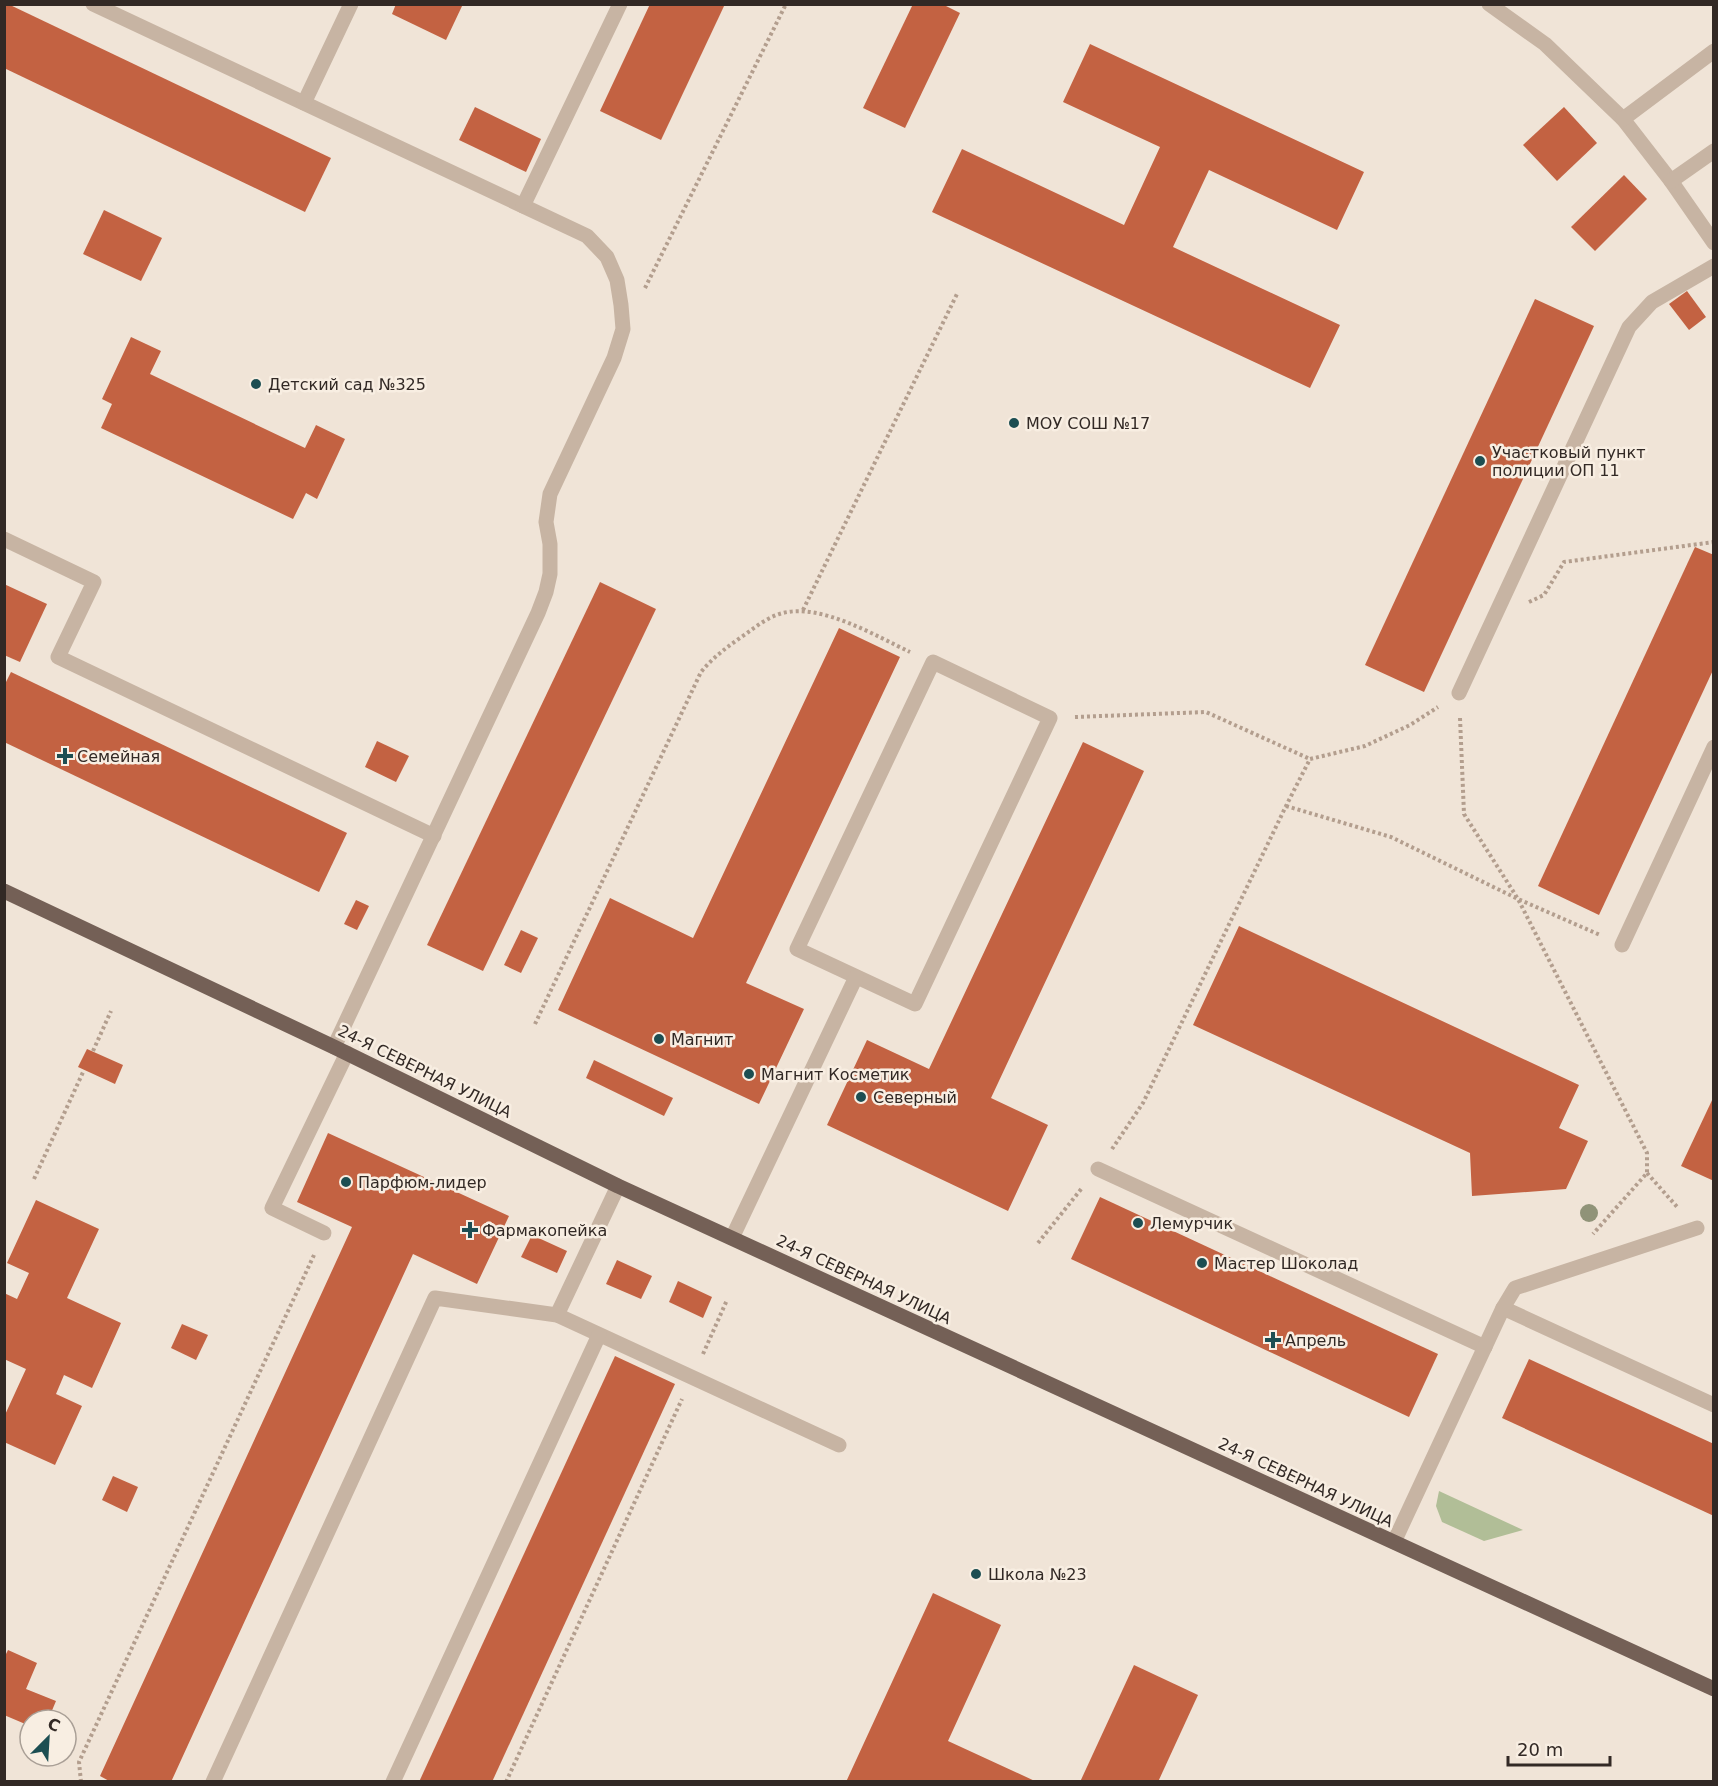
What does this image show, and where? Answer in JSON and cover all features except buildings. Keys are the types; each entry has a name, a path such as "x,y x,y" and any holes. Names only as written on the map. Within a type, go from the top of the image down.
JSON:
{"main road":[{"name":"24-Я СЕВЕРНАЯ УЛИЦА","path":"4,891 340,1050 618,1186 1713,1689"}],"street":[{"path":"93,4 587,236 607,257 616,280 621,304 623,329 614,358 550,494 546,522 550,544 550,574 546,592 434,836 272,1208 324,1233"},
{"path":"304,103 351,4"},
{"path":"523,206 620,4"},
{"path":"1489,4 1545,44 1623,119 1671,181 1713,243"},
{"path":"1623,119 1713,51"},
{"path":"1671,181 1713,151"},
{"path":"1459,693 1629,327 1652,302 1713,266"},
{"path":"4,539 94,582 58,657 434,836"},
{"path":"933,662 1050,718 915,1005 798,949 933,662"},
{"path":"1622,945 1713,747"},
{"path":"732,1238 856,977"},
{"path":"1098,1169 1485,1347"},
{"path":"557,1315 618,1186"},
{"path":"1394,1542 1503,1308 1515,1288 1697,1228"},
{"path":"213,1782 435,1298 557,1315 839,1445"},
{"path":"1503,1308 1713,1405"},
{"path":"393,1782 599,1335"}],"path":[{"path":"622,324 644,290 786,4"},
{"path":"803,610 957,294"},
{"path":"1493,620 1544,595 1564,562 1713,542"},
{"path":"535,1024 701,672 712,658 767,620 782,613 803,610 838,620 933,662"},
{"path":"1050,718 1206,712 1310,759 1365,746 1410,725 1459,693"},
{"path":"1459,693 1464,814 1518,899 1647,1153 1647,1173 1589,1238"},
{"path":"1038,1243 1098,1169 1143,1103 1310,759"},
{"path":"1286,806 1392,837 1518,899 1622,945"},
{"path":"93,1052 111,1011"},
{"path":"34,1179 84,1070"},
{"path":"81,1782 79,1762 324,1233"},
{"path":"506,1782 727,1300"}],"green space":[{"path":"1439,1491 1523,1530 1484,1541 1442,1522 1436,1506"}],"place":[{"name":"Детский сад №325","path":"256,384"},
{"name":"МОУ СОШ №17","path":"1014,423"},
{"name":"Участковый пункт полиции ОП 11","path":"1480,461"},
{"name":"Семейная","path":"65,756"},
{"name":"Магнит","path":"659,1039"},
{"name":"Магнит Косметик","path":"749,1074"},
{"name":"Северный","path":"861,1097"},
{"name":"Парфюм-лидер","path":"346,1182"},
{"name":"Лемурчик","path":"1138,1223"},
{"name":"Фармакопейка","path":"470,1230"},
{"name":"Мастер Шоколад","path":"1202,1263"},
{"name":"Апрель","path":"1273,1340"},
{"name":"Школа №23","path":"976,1574"}]}
